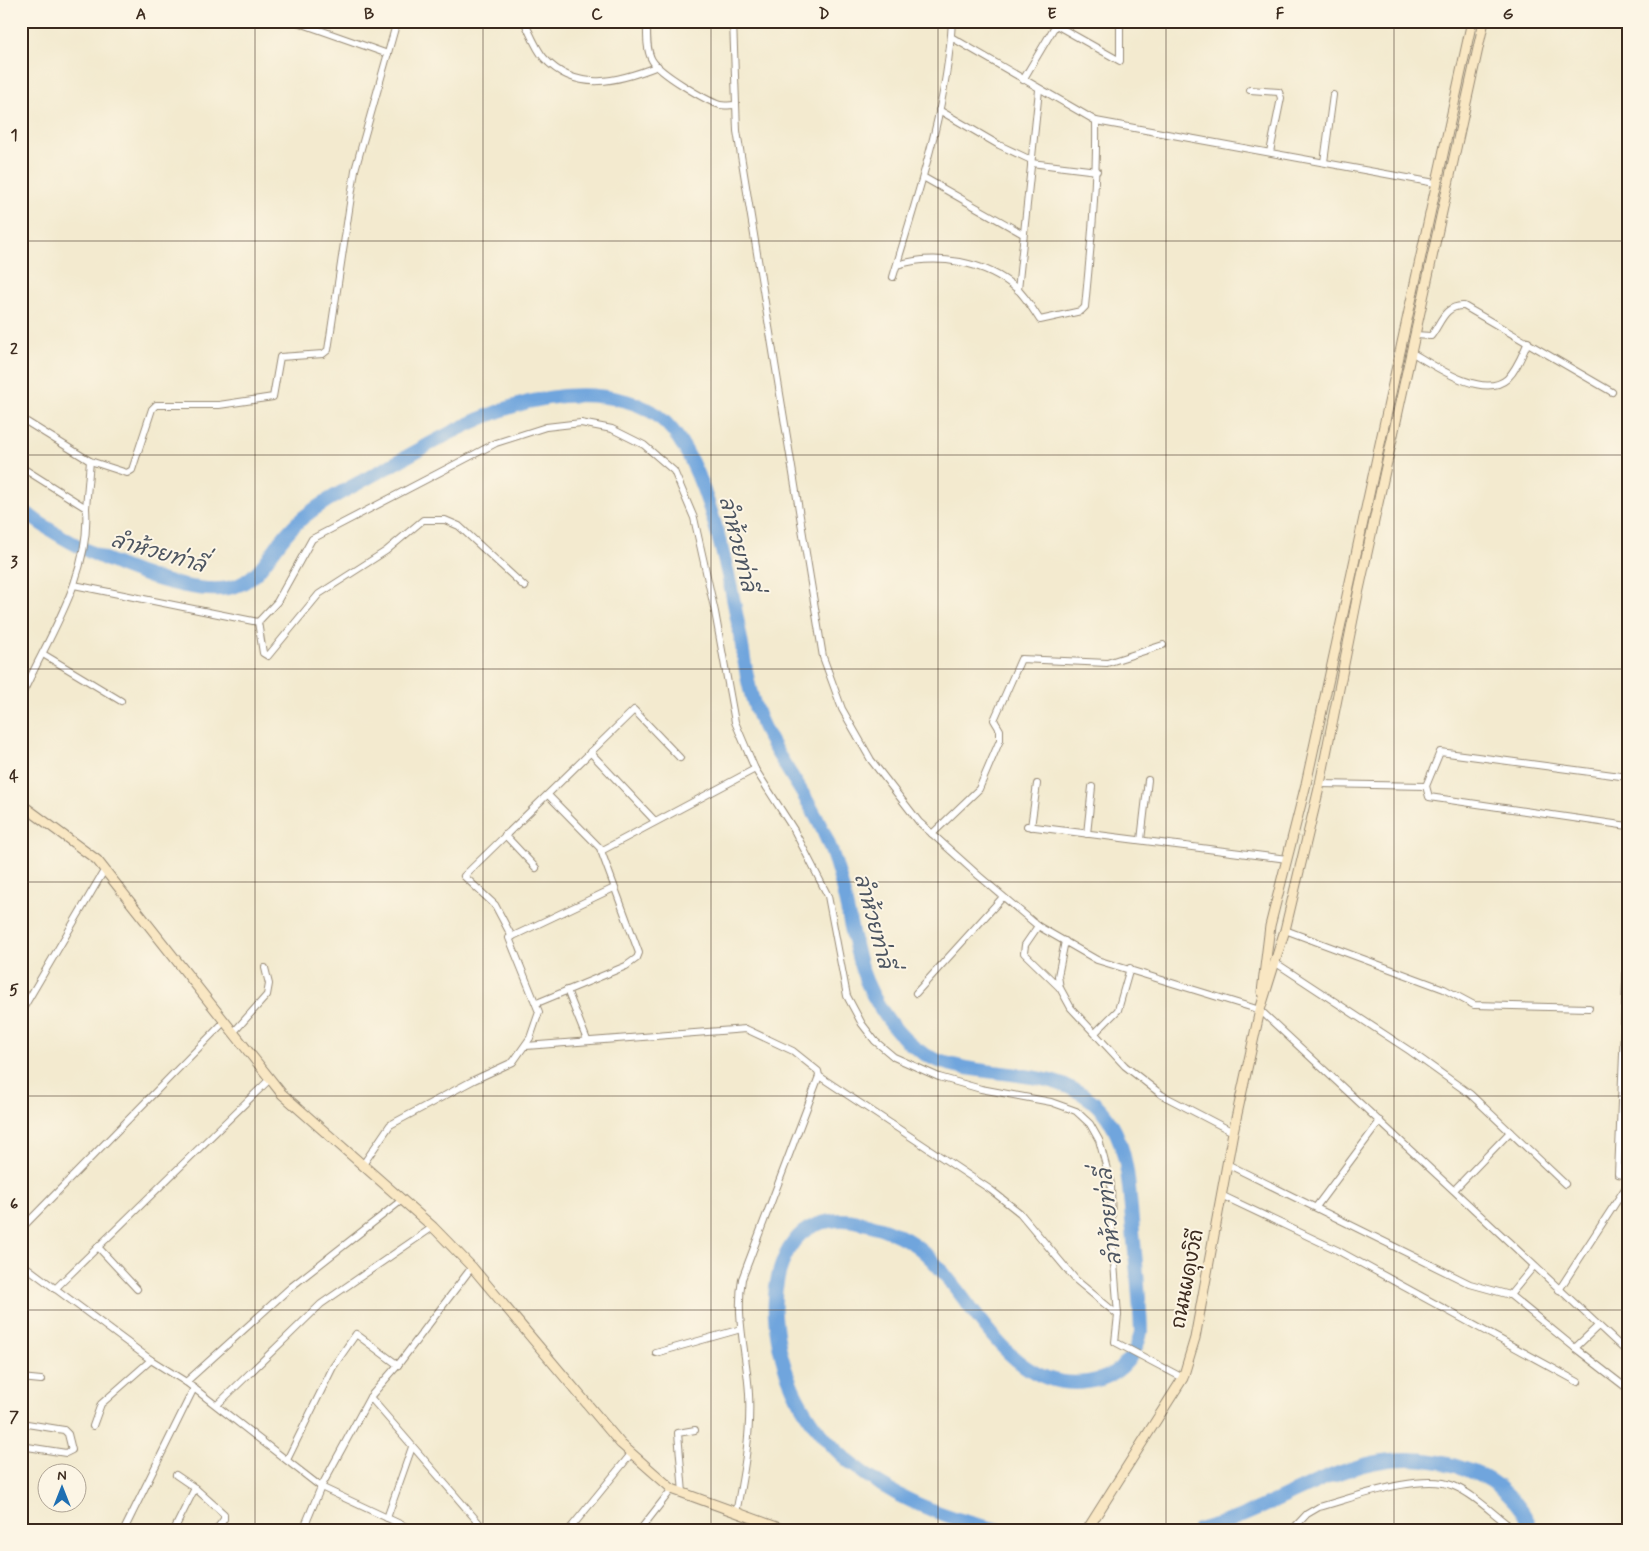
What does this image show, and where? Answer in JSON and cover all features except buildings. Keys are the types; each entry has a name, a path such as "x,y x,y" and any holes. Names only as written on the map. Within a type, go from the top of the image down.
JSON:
{"main road":[{"path":"1260,1010 1270,926 1306,784 1435,184 1472,21"},
{"path":"1260,1010 1285,930 1320,784 1358,594 1484,21"},
{"path":"21,804 83,847 104,869 282,1094 433,1227 472,1267 631,1454 672,1489 785,1530"},
{"name":"ถนนผดุงวิถี","path":"1087,1530 1183,1378 1200,1317 1233,1132 1260,1010"}],"street":[{"path":"294,21 388,54"},
{"path":"27,422 90,460 126,473 132,470 152,409 156,405 219,405 273,397 280,357 323,354 328,350 355,170 397,21"},
{"path":"524,21 544,58 574,78 590,82 604,82 632,76 658,66"},
{"path":"647,21 648,45 652,60 658,66 699,95 721,105 736,105"},
{"path":"733,21 737,131 824,657 831,683 852,728 871,760 919,822 1038,926 1097,960 1130,968 1260,1010 1628,1353"},
{"path":"893,277 923,176 939,110 952,21"},
{"path":"1023,80 1057,23 1120,61 1120,21"},
{"path":"951,37 1039,90 1096,121 1435,184"},
{"path":"1018,290 1039,90"},
{"path":"1250,90 1279,92 1281,98 1270,152"},
{"path":"1324,162 1333,95"},
{"path":"939,110 1031,161 1097,170"},
{"path":"896,265 941,260 972,264 1002,278 1018,290 1040,320 1081,311 1085,307 1097,170 1096,121"},
{"path":"923,176 1023,234"},
{"path":"1415,335 1431,336 1443,315 1454,306 1464,306 1612,392"},
{"path":"1411,352 1472,384 1486,386 1505,380 1513,372 1528,342"},
{"path":"258,622 277,602 312,539 322,532 496,443 546,427 581,423 612,429 644,446 674,471 694,518 715,612 735,722 755,769 794,830 828,896 847,996 862,1024 875,1041 894,1057 938,1077 981,1089 1052,1102 1076,1111 1090,1124 1099,1140 1111,1184 1112,1237 1118,1315 1115,1342 1173,1371 1183,1378"},
{"path":"21,697 43,654 75,581 87,531 86,508 90,460"},
{"path":"21,467 86,508"},
{"path":"258,622 263,653 268,656 319,594 386,551 418,523 427,519 445,520 459,526 526,587"},
{"path":"75,581 258,622"},
{"path":"932,834 979,789 1000,740 1000,730 994,720 1021,659 1107,663 1163,645"},
{"path":"43,654 122,701"},
{"path":"512,937 495,905 464,876 634,710 680,758"},
{"path":"590,752 655,821"},
{"path":"1628,778 1440,752 1426,786 1429,797 1628,826"},
{"path":"601,851 755,769"},
{"path":"1141,840 1148,780"},
{"path":"1037,784 1029,827 1287,859"},
{"path":"1320,784 1426,786"},
{"path":"1087,834 1092,787"},
{"path":"538,1003 626,966 637,958 637,946 601,851 548,795"},
{"path":"505,835 536,868"},
{"path":"21,1012 104,869"},
{"path":"362,1166 390,1125 474,1080 513,1062 526,1046 536,1026 539,1012 538,1003 509,938 614,888"},
{"path":"916,992 1003,897"},
{"path":"1038,926 1025,944 1024,952 1060,988 1071,1008 1125,1066 1162,1095 1233,1132"},
{"path":"1285,930 1444,989 1474,1006 1589,1008"},
{"path":"1628,934 1618,1174 1628,1176"},
{"path":"1060,988 1058,976 1065,941"},
{"path":"1276,963 1425,1061 1470,1094 1564,1184"},
{"path":"233,1033 267,995 269,984 265,968"},
{"path":"1094,1033 1118,1010 1130,968"},
{"path":"567,990 587,1040"},
{"path":"21,1229 224,1022"},
{"path":"526,1046 746,1029 793,1051 818,1070 819,1076 742,1279 738,1296 749,1392 749,1418 748,1442 736,1512"},
{"path":"819,1076 991,1190 1020,1213 1076,1280 1118,1315"},
{"path":"55,1288 270,1079"},
{"path":"1316,1207 1380,1121"},
{"path":"1454,1190 1510,1132"},
{"path":"1227,1164 1470,1284 1510,1294 1574,1348 1628,1389"},
{"path":"1559,1290 1628,1184"},
{"path":"1222,1195 1345,1255 1578,1382"},
{"path":"186,1382 291,1288 402,1200"},
{"path":"217,1405 321,1304 433,1227"},
{"path":"98,1247 137,1289"},
{"path":"21,1263 151,1360 186,1382 217,1405 321,1487 413,1530"},
{"path":"1510,1294 1534,1266"},
{"path":"303,1530 321,1487 370,1397 398,1366 472,1267"},
{"path":"1574,1348 1598,1326"},
{"path":"656,1353 741,1329"},
{"path":"287,1460 333,1367 356,1334 398,1366"},
{"path":"93,1426 101,1404 151,1360"},
{"path":"21,1378 41,1380"},
{"path":"124,1530 194,1388"},
{"path":"370,1397 485,1530"},
{"path":"21,1423 64,1430 68,1434 72,1450 66,1453 21,1446"},
{"path":"683,1493 678,1433 695,1430"},
{"path":"387,1518 412,1447"},
{"path":"570,1530 631,1454"},
{"path":"176,1475 195,1488 224,1514 224,1519 216,1530"},
{"path":"1292,1530 1307,1514 1319,1507 1421,1481 1451,1485 1462,1490 1507,1524 1512,1530"},
{"path":"174,1530 195,1488"},
{"path":"640,1530 672,1489"}],"waterway":[{"name":"ลำห้วยท่าลี่","path":"21,508 39,522 91,553 153,578 183,586 211,589 233,587 243,583 252,576 289,531 306,515 325,502 464,426 495,413 526,402 559,396 592,396 626,401 637,405 652,412 666,423 681,442 694,466 715,526 724,557 749,685 757,712 772,743 808,802 824,833 837,867 861,967 872,994 880,1007 898,1032 909,1043 934,1059 956,1066 1054,1082 1076,1090 1095,1104 1111,1123 1122,1148 1129,1189 1141,1332 1136,1347 1128,1361 1116,1372 1101,1379 1071,1383 1044,1377 1021,1364 1001,1345 946,1276 921,1249 905,1238 878,1227 845,1220 815,1225 802,1233 794,1241 783,1260 779,1272 775,1294 775,1316 783,1360 798,1399 821,1433 848,1461 881,1485 918,1504 958,1519 1000,1530"},
{"name":"ลำห้วยท่าลี่","path":"1198,1530 1234,1519 1348,1470 1377,1462 1406,1459 1437,1461 1481,1475 1508,1494 1522,1511 1532,1530"}]}
